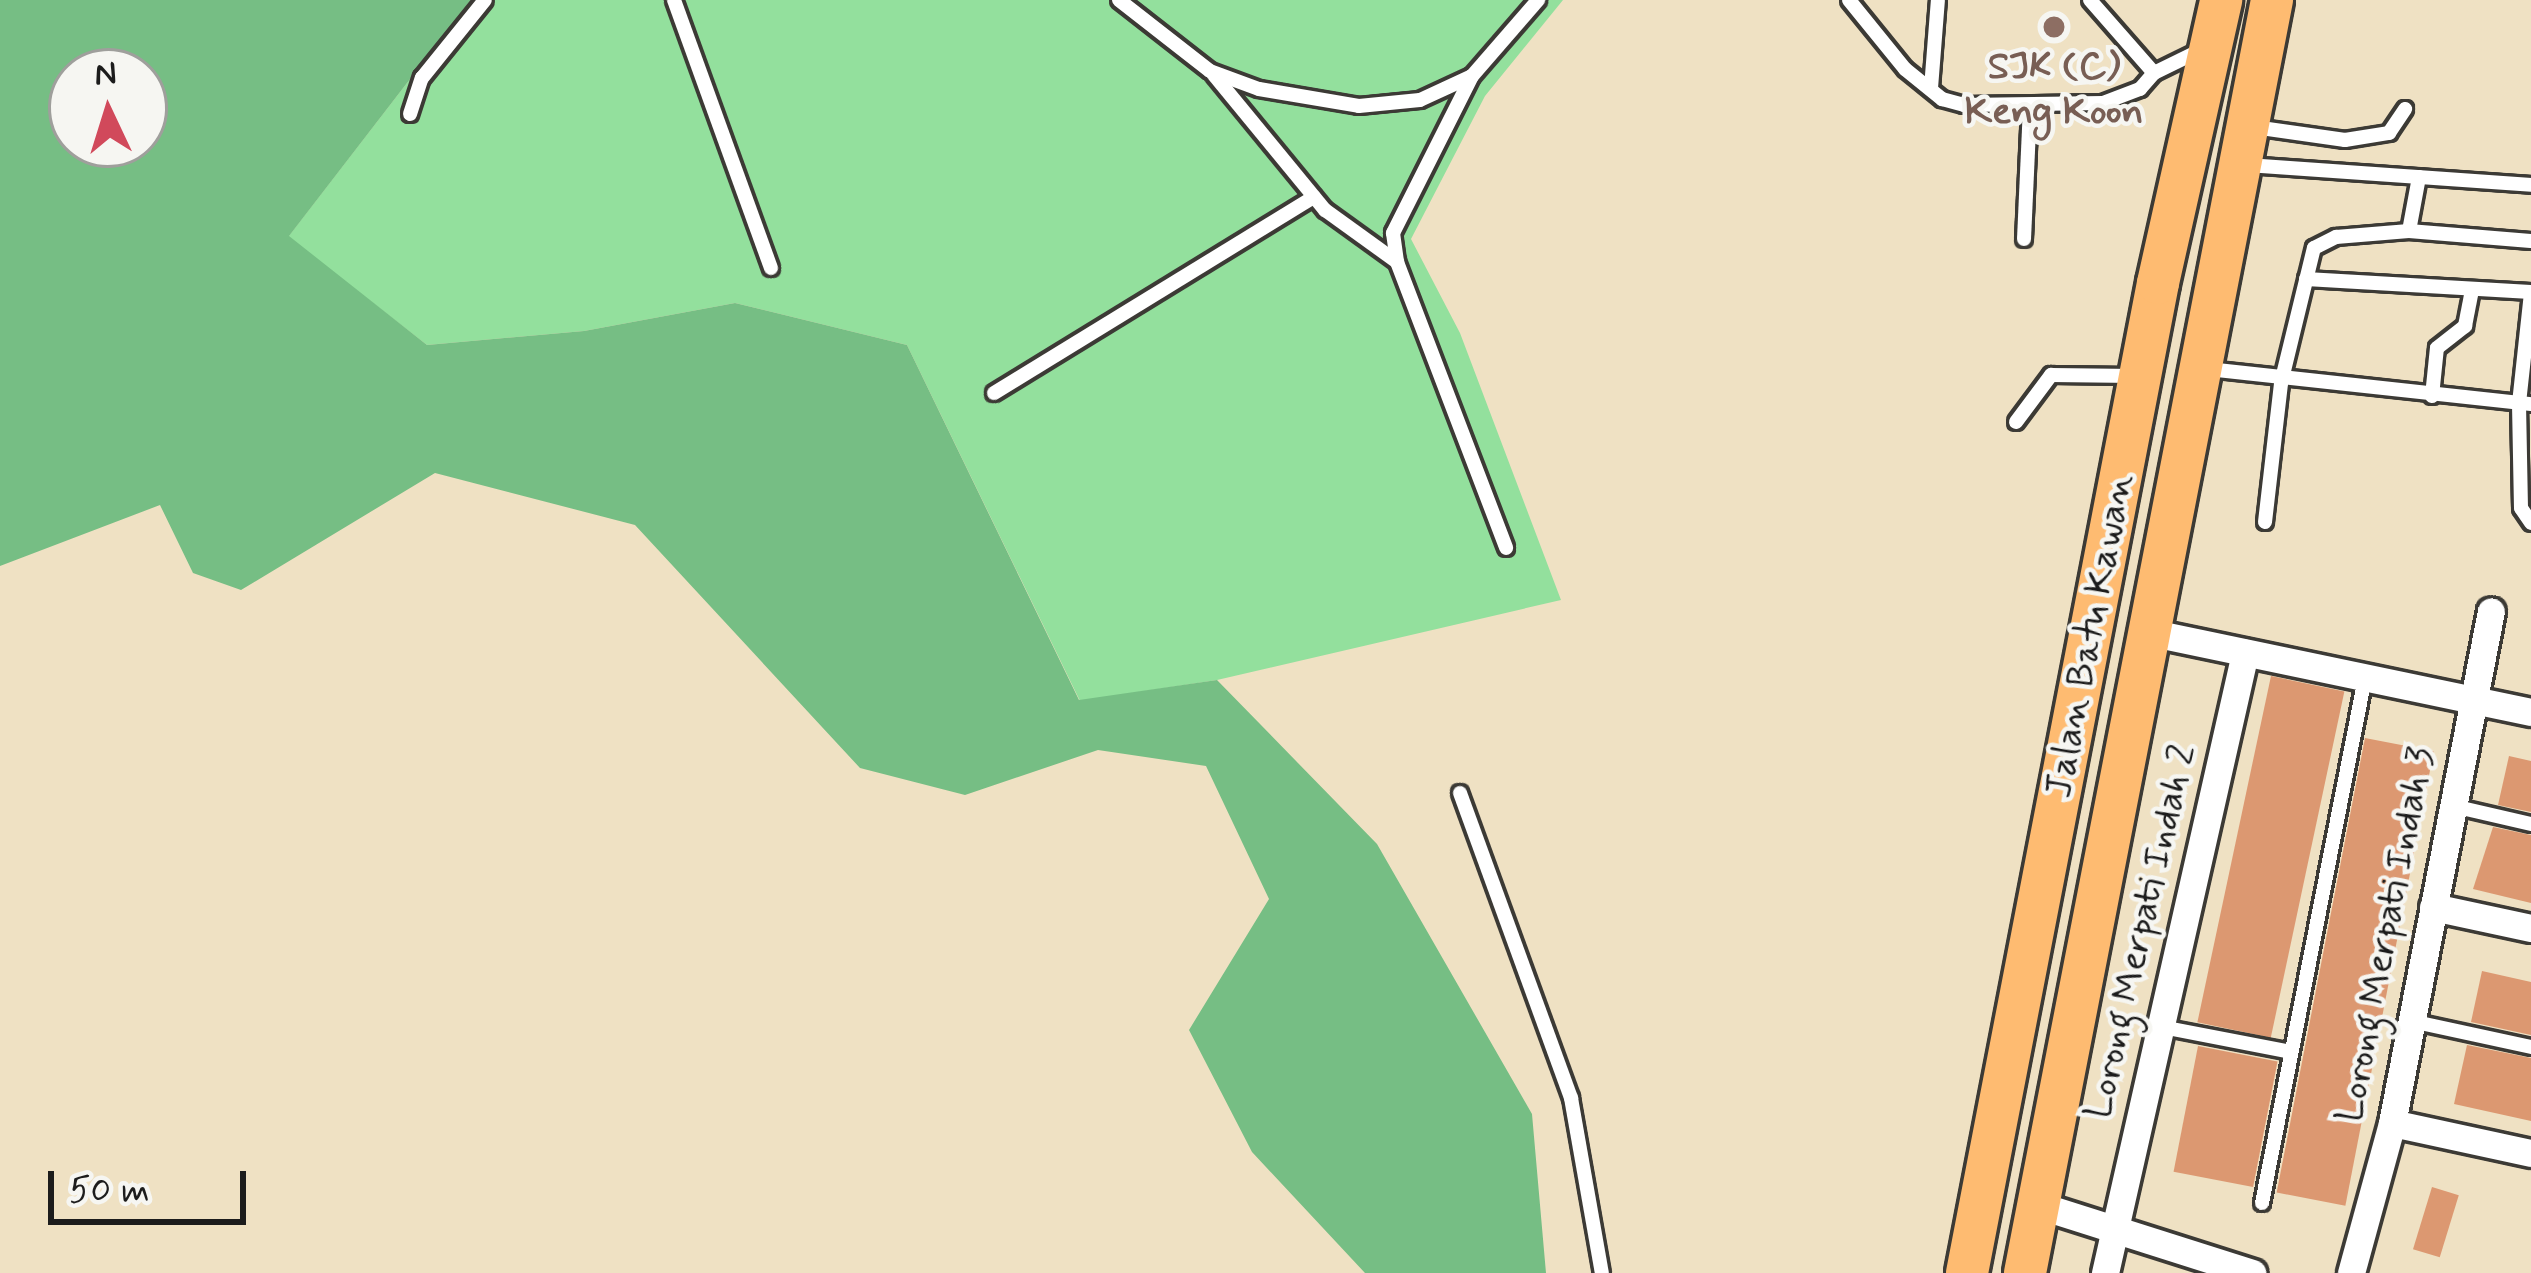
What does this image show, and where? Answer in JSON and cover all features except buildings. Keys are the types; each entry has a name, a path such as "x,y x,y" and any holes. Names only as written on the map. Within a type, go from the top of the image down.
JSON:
{"main road":[{"name":"Jalan Batu Kawan","path":"1967,1273 2140,377 2222,0"},
{"name":"Jalan Batu Kawan","path":"2025,1273 2272,0"}],"street":[{"name":"Lorong Merpati Indah 3","path":"2351,1273 2392,1123 2491,611"},
{"path":"2152,633 2531,712"},
{"name":"Lorong Merpati Indah 2","path":"2105,1273 2245,653"},
{"path":"2433,908 2531,928"},
{"path":"2392,1123 2531,1153"},
{"path":"2038,1205 2252,1273"}],"lane":[{"path":"410,113 422,78 485,0"},
{"path":"674,0 771,268"},
{"path":"1119,0 1210,71 1314,197 1397,262"},
{"path":"1506,548 1397,262 1394,233 1411,188 1472,76 1538,0"},
{"path":"1850,0 1905,69 1964,105 2030,108 2103,103 2140,89 2154,73 2214,44"},
{"path":"1931,88 1937,0"},
{"path":"2090,0 2154,73"},
{"path":"1210,71 1259,89 1359,106 1420,100 1472,76"},
{"path":"2024,239 2030,108"},
{"path":"2245,146 2389,133 2404,110"},
{"path":"2245,146 2419,177 2531,185"},
{"path":"2409,231 2419,177"},
{"path":"994,393 1314,197"},
{"path":"2265,522 2281,383 2314,248 2336,237 2409,231 2531,241"},
{"path":"2306,279 2531,292 2521,508 2531,523"},
{"path":"2432,396 2438,348 2465,326 2472,290"},
{"path":"2204,368 2281,383 2525,404"},
{"path":"2016,422 2051,375 2140,377"},
{"path":"2262,1203 2365,678"},
{"path":"1460,793 1571,1098 1602,1273"},
{"path":"2453,806 2531,824"},
{"path":"2411,1021 2531,1047"},
{"path":"2162,1027 2291,1052"}],"green space":[{"path":"0,0 471,0 289,236 427,345 584,331 735,303 907,345 1079,700 1217,680 1377,844 1532,1114 1546,1273 1365,1273 1252,1152 1189,1030 1269,899 1206,766 1098,750 965,795 860,768 635,525 435,473 241,590 193,573 160,505 0,566"},
{"path":"471,0 1563,0 1485,96 1411,239 1460,333 1561,600 1217,680 1080,701 907,345 735,303 584,331 427,345 288,237"}],"place":[{"name":"SJK (C) Keng Koon","path":"2054,27"}]}
